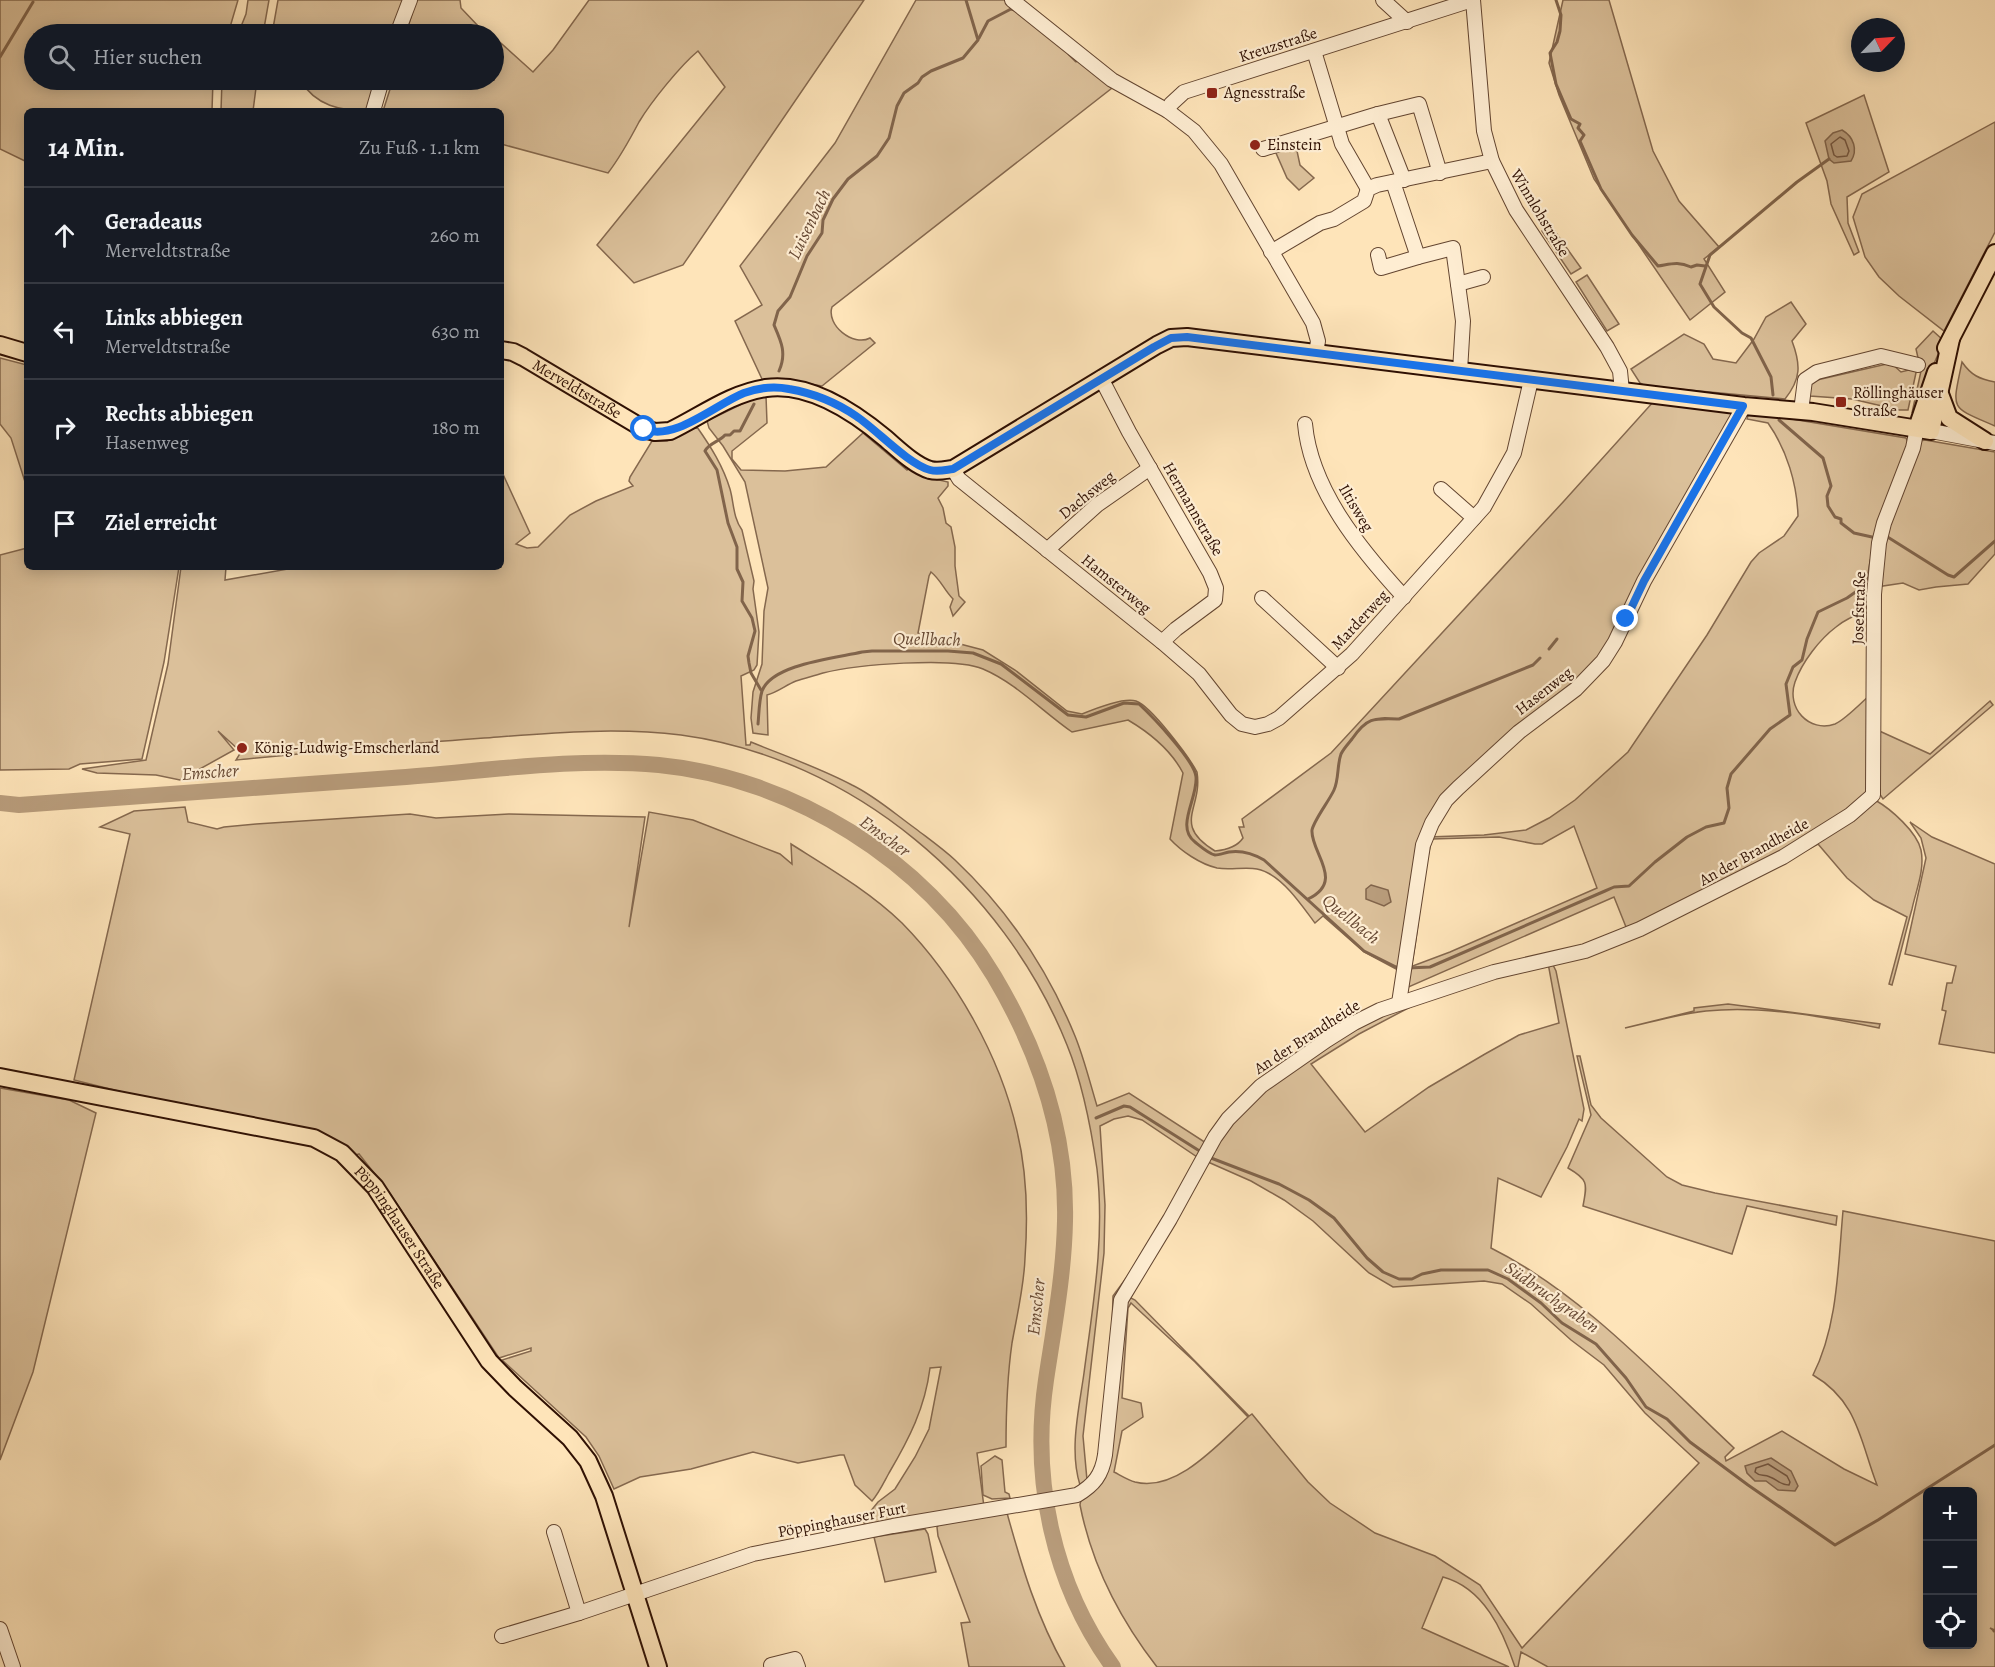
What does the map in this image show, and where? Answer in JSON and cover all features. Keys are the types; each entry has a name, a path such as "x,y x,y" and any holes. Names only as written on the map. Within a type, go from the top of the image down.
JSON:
{"main road":[{"path":"1924,429 1933,378 1995,253"},
{"path":"953,469 1171,338 1187,337 1743,406 1801,411 1924,429"},
{"path":"1924,429 1940,392 1951,339"},
{"path":"0,345 24,352"},
{"name":"Merveldtstraße","path":"504,350 524,357 650,431 661,433 670,430 750,391 787,388 810,393 856,416 922,466 937,471 953,469"},
{"path":"1940,392 1949,418 1990,442"},
{"name":"Pöppinghauser Straße","path":"0,1077 314,1138 342,1153 382,1197 489,1361 570,1438 588,1461 604,1496 634,1595 646,1624 657,1667"}],"street":[{"path":"401,24 410,0"},
{"path":"1012,0 1112,80 1168,111 1194,131 1221,164 1313,322 1318,341 1316,353"},
{"path":"1383,0 1407,22"},
{"name":"Kreuzstraße","path":"1168,111 1171,104 1184,92 1472,0"},
{"name":"Winnlohstraße","path":"1472,0 1484,131 1492,161 1516,210 1607,347 1620,371 1622,391"},
{"path":"1271,252 1320,223 1334,219 1364,201 1368,189 1342,144 1314,51"},
{"path":"375,108 379,90"},
{"path":"1263,149 1336,126 1419,104 1440,173"},
{"path":"1378,114 1419,257"},
{"path":"1368,189 1492,161"},
{"path":"1378,255 1381,268 1453,248 1463,321 1460,371"},
{"path":"1458,284 1483,277"},
{"path":"1801,411 1805,380 1817,372 1881,356 1918,365"},
{"name":"Hermannstraße","path":"1101,378 1210,573 1216,588 1215,600 1162,642"},
{"name":"Marderweg","path":"1256,727 1279,718 1338,668 1484,507 1514,453 1531,380"},
{"name":"Hasenweg","path":"1399,1003 1423,845 1432,823 1446,800 1475,771 1519,732 1576,689 1603,661 1615,642 1644,581 1743,406"},
{"name":"Iltisweg","path":"1305,424 1312,460 1339,516 1362,549 1404,597"},
{"path":"1924,429 1990,442"},
{"name":"Josefstraße","path":"1874,795 1874,594 1879,543 1884,523 1913,448 1924,429"},
{"name":"Dachsweg","path":"1047,550 1096,505 1150,468"},
{"name":"Hamsterweg","path":"953,469 958,479 1199,674 1231,715 1242,724 1256,727"},
{"path":"1441,489 1474,518"},
{"path":"1262,598 1338,668"},
{"name":"An der Brandheide","path":"1061,1498 1077,1495 1089,1488 1097,1480 1103,1466 1121,1300 1170,1219 1215,1137 1228,1119 1274,1075 1354,1023 1380,1010 1494,972 1585,951 1618,939 1783,858 1850,815 1874,795"},
{"name":"Pöppinghauser Furt","path":"634,1595 753,1554 893,1526 1061,1498"},
{"path":"554,1532 579,1613"},
{"path":"502,1636 634,1595"},
{"path":"0,1629 13,1667"},
{"path":"771,1665 795,1659 798,1667"}],"shaded area":[{"path":"0,0 238,0 231,24 24,24 24,90 213,90 212,108 24,108 24,161 0,149"},
{"path":"248,0 269,0 265,24 242,24"},
{"path":"278,0 408,0 400,24 274,24"},
{"path":"416,0 460,0 461,8 476,24 409,24"},
{"path":"589,0 864,0 683,265 634,283 597,245 725,87 698,51 651,105 608,173 504,145 504,108 384,108 390,90 504,90 504,46 533,72 553,50"},
{"path":"916,0 1020,0 1121,81 832,307 833,321 842,333 856,339 870,338 875,343 822,386 787,380 762,379 735,321 762,305 740,266 835,143"},
{"path":"1563,0 1609,0 1653,151 1679,201 1719,247 1704,259 1725,292 1690,320 1594,179 1559,95 1549,63"},
{"path":"222,90 256,90 253,108 221,108"},
{"path":"307,90 377,90 371,108 339,108 313,96"},
{"path":"1864,95 1889,172 1847,197 1848,223 1859,252 1854,255 1831,204 1827,181 1806,123"},
{"path":"1995,122 1995,232 1944,331 1899,296 1879,277 1865,257 1853,217 1862,194"},
{"path":"1290,146 1297,151 1300,165 1314,178 1299,190 1287,178 1276,153"},
{"path":"1551,226 1581,268 1571,274 1542,231"},
{"path":"1587,275 1619,324 1607,331 1576,282"},
{"path":"1791,302 1806,324 1792,341 1797,357 1798,372 1794,385 1785,399 1645,386 1640,383 1631,369 1684,334 1704,344 1713,359 1736,363 1754,339 1766,317"},
{"path":"1933,331 1944,341 1912,413 1921,371 1916,349"},
{"path":"0,358 24,364 24,479 11,438 0,424"},
{"path":"1962,362 1976,376 1995,382 1995,426 1969,414 1958,405 1956,390"},
{"path":"1891,363 1901,372 1917,368 1908,410 1852,399 1810,396 1810,384 1817,380"},
{"path":"766,396 767,423 732,451 732,459 741,470 785,471 826,467 863,433 907,470 910,468 948,482 948,486 938,498 946,523 951,527 959,596 965,602 953,616 950,607 953,599 931,572 918,633 983,650 1015,670 1067,711 1082,714 1109,704 1131,700 1143,705 1169,733 1197,772 1198,785 1192,824 1194,832 1215,851 1238,844 1243,838 1239,827 1244,827 1242,819 1331,753 1654,401 1735,412 1602,658 1433,816 1400,971 1364,952 1323,916 1315,923 1288,889 1268,873 1249,868 1217,868 1191,856 1174,844 1170,839 1183,773 1159,743 1128,720 1072,732 1007,682 983,669 969,665 928,662 838,670 799,680 767,695 768,735 753,733 751,718 753,692 762,664 764,611 768,588 745,482 709,428 707,421 752,399"},
{"path":"1749,412 1906,438 1909,445 1869,610 1843,622 1824,638 1802,667 1793,692 1797,709 1802,716 1809,722 1825,726 1844,719 1871,694 1870,789 1859,805 1800,844 1628,932 1614,897 1404,989 1402,970 1450,952 1597,888 1574,826 1542,844 1499,837 1432,839 1425,869 1412,963 1428,837 1484,835 1526,830 1575,800 1628,752 1707,635 1751,562 1759,553 1784,536 1798,516 1796,492 1781,444 1768,423 1747,419"},
{"path":"697,427 712,449 730,489 754,581 759,632 757,665 754,670 741,676 746,745 750,745 751,742 860,789 941,848 974,879 1009,920 1039,964 1064,1011 1078,1044 1097,1106 1129,1093 1206,1143 1247,1096 1132,1275 1105,1441 1095,1477 1080,1485 1075,1458 1076,1429 1094,1297 1100,1220 1097,1169 1082,1090 1067,1045 1039,987 1004,933 963,884 915,839 862,802 805,771 744,748 681,735 632,731 533,734 236,760 241,752 218,731 234,750 180,780 156,775 97,773 82,769 146,760 168,664 181,570 226,570 225,580 282,570 504,570 504,477 530,533 516,544 527,548 538,547 570,515 596,501 633,486 629,481 630,477 652,441 667,441","holes":["1128,1116 1142,1120 1197,1157 1173,1204 1113,1296 1101,1453 1091,1478 1087,1480 1083,1436 1104,1253 1105,1205 1100,1126 1114,1119"]},
{"path":"1920,441 1995,452 1995,554 1968,584 1919,590 1903,583 1876,587 1886,523"},
{"path":"24,549 24,570 179,570 164,662 142,759 80,764 69,769 0,770 0,555"},
{"path":"1990,701 1993,705 1883,799 1877,790 1875,729 1930,754"},
{"path":"1875,800 1896,815 1909,829 1919,843 1922,857 1920,880 1892,985 1889,984 1907,917 1874,900 1847,878 1818,844 1753,879"},
{"path":"185,807 188,822 217,829 256,824 410,814 436,818 509,814 645,817 629,927 649,812 693,820 780,854 792,864 791,844 849,881 890,912 922,945 940,968 958,993 973,1020 987,1047 1009,1103 1023,1162 1026,1242 1020,1301 1009,1369 1006,1447 977,1453 984,1507 868,1527 864,1523 865,1518 878,1502 895,1489 929,1429 941,1367 930,1368 928,1383 915,1423 872,1501 855,1485 844,1455 798,1463 753,1452 691,1469 640,1477 614,1489 599,1456 586,1437 502,1360 531,1351 531,1348 499,1358 389,1192 359,1154 353,1156 74,1080 130,834 100,827 134,811"},
{"path":"1910,822 1932,837 1995,864 1995,1053 1939,1044 1946,1011 1942,1010 1947,983 1952,983 1956,966 1905,954 1926,858 1921,838"},
{"path":"1547,962 1552,963 1556,971 1584,1109 1582,1121 1579,1119 1541,1197 1498,1178 1491,1248 1525,1267 1557,1289 1619,1339 1734,1448 1725,1457 1726,1461 1782,1431 1844,1469 1877,1485 1849,1410 1828,1385 1813,1375 1828,1336 1836,1295 1843,1211 1995,1241 1995,1630 1990,1628 1995,1632 1995,1667 1548,1667 1521,1652 1518,1667 1515,1667 1498,1626 1481,1601 1470,1591 1443,1577 1422,1628 1509,1667 1157,1667 1131,1630 1109,1590 1092,1549 1080,1505 1081,1499 1095,1489 1107,1462 1125,1304 1129,1297 1135,1300 1249,1416 1252,1414 1308,1482 1330,1503 1375,1533 1435,1556 1480,1585 1522,1648 1699,1463 1645,1413 1604,1365 1571,1340 1531,1304 1502,1284 1484,1281 1393,1287 1369,1273 1313,1221 1284,1200 1251,1181 1208,1162 1133,1288 1212,1144 1243,1106 1272,1080 1346,1031 1388,1010 1497,973","holes":["1548,963 1559,1023 1519,1035 1485,1054 1429,1087 1365,1132 1311,1064 1359,1034 1414,1005 1445,992 1510,971","1131,1303 1195,1362 1248,1417 1197,1463 1166,1480 1151,1483 1135,1482 1114,1472 1122,1431 1143,1417 1141,1403 1122,1398 1128,1308"]},
{"path":"1728,1004 1880,1024 1879,1028 1793,1013 1727,1010 1686,1014 1625,1028 1694,1011 1694,1008"},
{"path":"1577,1056 1580,1056 1591,1105 1601,1118 1667,1177 1682,1185 1715,1193 1837,1216 1836,1225 1747,1206 1732,1254 1583,1206 1585,1183 1580,1176 1568,1168 1591,1115"},
{"path":"0,1088 69,1100 96,1113 33,1372 0,1460"},
{"path":"995,1456 1002,1460 1005,1492 1010,1498 992,1499 983,1495 981,1466"},
{"path":"1007,1513 1038,1611 1065,1667 969,1667 961,1623 970,1622 938,1536 937,1527 941,1522"},
{"path":"925,1529 936,1572 885,1582 874,1537"}],"water":[{"path":"1842,130 1854,144 1853,157 1851,161 1834,163 1829,159 1825,141 1833,133"},
{"path":"1371,885 1388,890 1391,902 1384,906 1366,899 1366,889"},
{"path":"1771,1458 1791,1471 1798,1486 1795,1491 1778,1490 1766,1481 1755,1481 1747,1473 1745,1466"}],"waterway":[{"name":"Luisenbach","path":"779,371 783,353 774,325 778,311 790,297 807,256 822,233 823,220 833,199 848,179 877,156 889,138 897,106 904,93 931,71 963,58 978,40 966,0"},
{"path":"1556,0 1561,15 1560,31 1557,42 1550,53 1556,84 1571,119 1580,124 1578,128 1584,135 1580,141 1601,189 1632,235 1658,266 1674,264 1691,267 1705,266"},
{"path":"0,57 33,2"},
{"path":"979,38 988,21 1011,9 1015,10"},
{"path":"1069,54 1076,61"},
{"path":"1773,395 1771,377 1751,338 1742,333 1714,307 1700,284 1710,255 1797,182 1829,159"},
{"name":"Luisenbach","path":"754,404 740,431 725,435 705,451 717,470 728,523 737,547 737,569 743,582 742,601 752,618 755,631 748,656 749,663 751,673 761,690"},
{"path":"1779,420 1823,458 1831,486 1827,496 1828,506 1835,517 1841,519 1841,523 1854,533 1872,537"},
{"name":"Quellbach","path":"1886,536 1954,577 1995,541"},
{"name":"Quellbach","path":"1408,968 1430,967 1614,887 1629,886 1687,837 1706,827 1724,823 1729,808 1727,788 1731,774 1770,729 1790,715 1786,684 1793,667 1802,660 1807,639 1818,612 1847,598 1867,584 1871,560"},
{"path":"1549,649 1557,639"},
{"name":"Quellbach","path":"758,724 762,691 778,674 822,660 872,651 973,653 1001,664 1068,715 1086,717 1124,703 1139,704 1172,739 1194,770 1196,785 1187,820 1189,836 1207,852 1215,855 1234,851 1251,854 1264,860 1364,951 1402,968"},
{"path":"1308,899 1319,892 1324,884 1325,875 1312,830 1334,790 1341,754 1362,726 1377,719 1399,719 1533,665 1540,658"},
{"name":"Emscher","path":"0,803 19,805 559,764 659,765 709,773 758,787 805,807 850,832 893,862 931,896 965,934 994,976 1024,1033 1047,1094 1061,1156 1065,1221 1061,1281 1042,1418 1045,1493 1051,1530 1061,1566 1092,1635 1113,1667"},
{"name":"Südbruchgraben","path":"1096,1118 1124,1106 1130,1107 1198,1150"},
{"name":"Südbruchgraben","path":"1211,1158 1279,1184 1309,1200 1334,1218 1367,1258 1383,1272 1399,1279 1412,1279 1422,1274 1441,1270 1488,1270 1508,1279 1541,1303 1562,1323 1596,1344 1626,1378 1646,1407 1667,1419 1690,1442 1748,1485 1835,1545 1995,1445"}],"place":[{"name":"Agnesstraße","path":"1212,93"},
{"name":"Einstein","path":"1255,145"},
{"name":"Röllinghäuser Straße","path":"1841,402"},
{"name":"König-Ludwig-Emscherland","path":"242,748"}],"route":[{"path":"644,429 666,432 743,393 768,388 787,388 810,393 856,416 904,454 929,470 953,469 1154,347 1171,338 1187,337 1743,406 1644,581 1626,619"}]}
